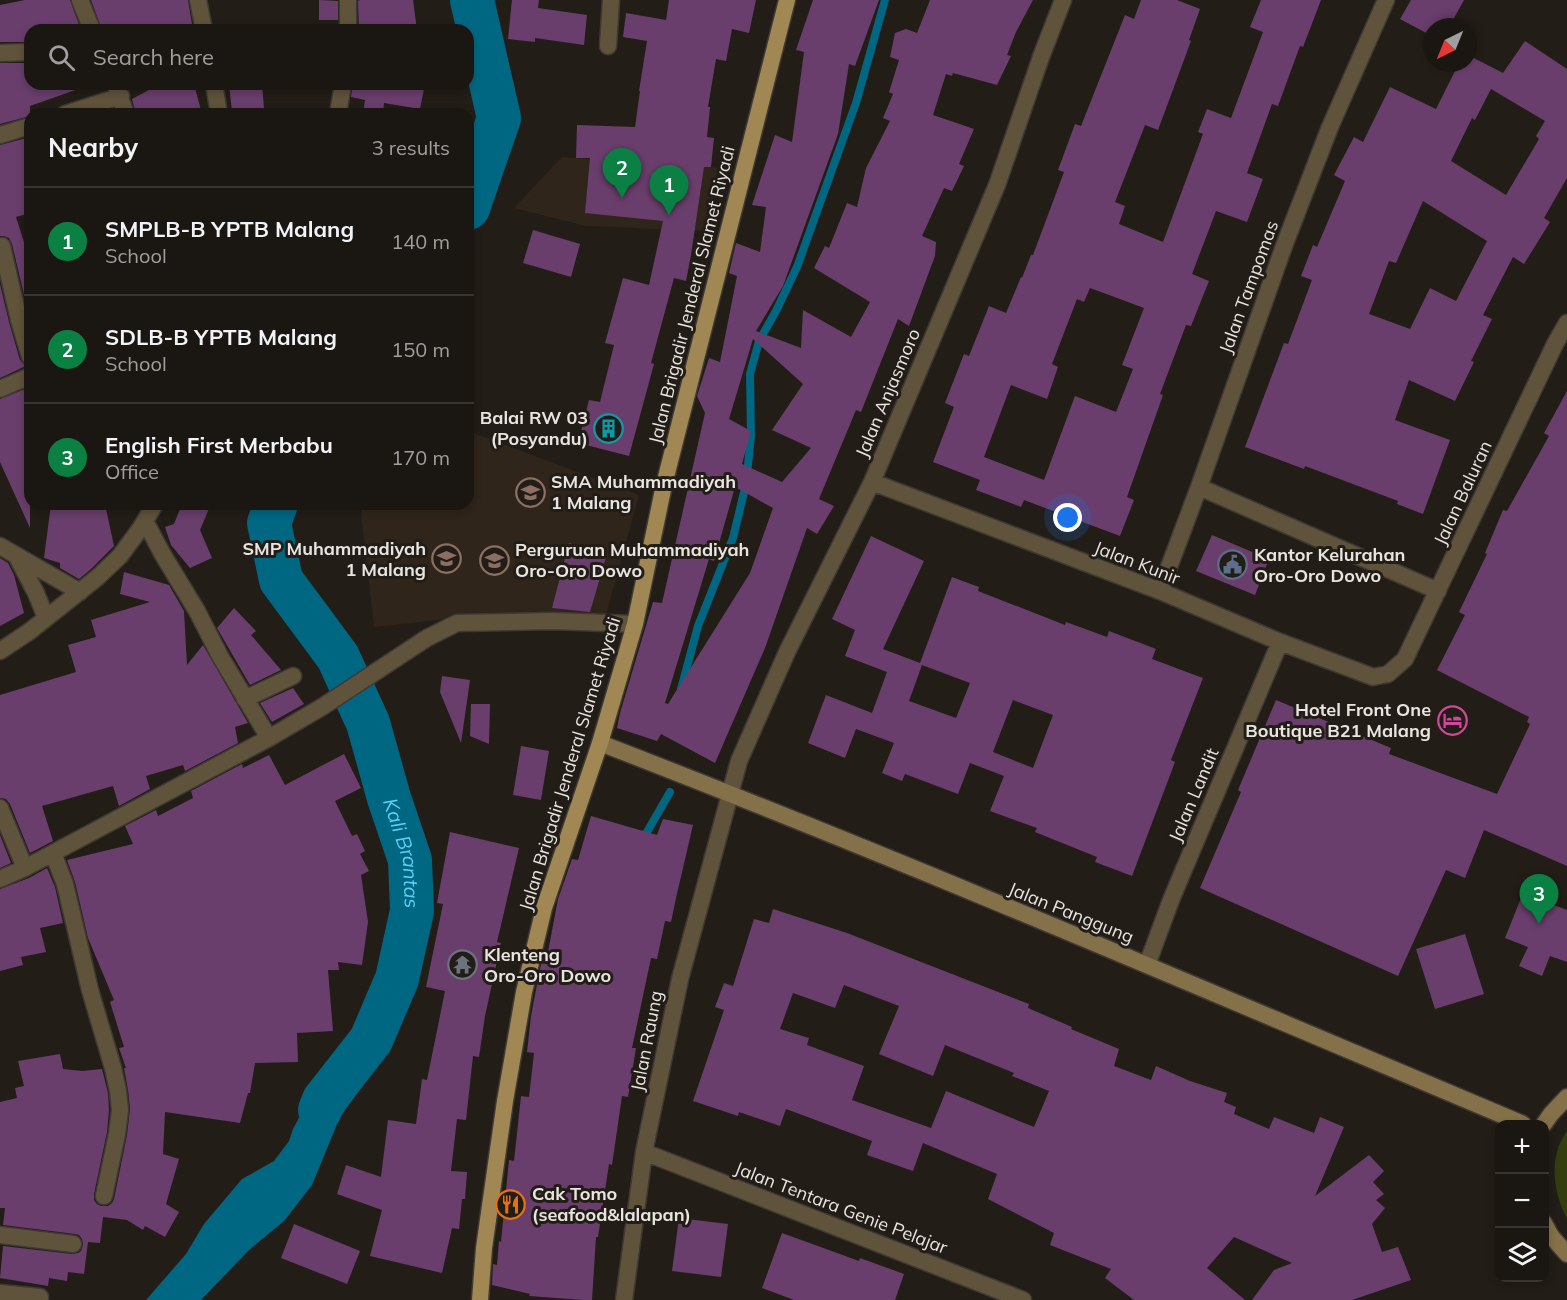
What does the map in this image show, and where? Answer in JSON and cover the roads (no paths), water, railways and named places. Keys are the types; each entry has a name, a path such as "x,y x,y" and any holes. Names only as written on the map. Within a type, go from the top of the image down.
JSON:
{"main road":[{"name":"Jalan Brigadir Jenderal Slamet Riyadi","path":"480,1300 484,1248 524,992 544,908 600,743 635,624 664,485 787,0"},
{"name":"Jalan Panggung","path":"600,743 730,793 1147,965 1511,1120"},
{"path":"1547,1120 1567,1097"},
{"path":"1549,1230 1567,1254"},
{"path":"1549,1231 1567,1269"}],"street":[{"path":"80,0 90,24"},
{"path":"198,0 203,24"},
{"path":"348,0 348,24"},
{"path":"608,46 611,0"},
{"name":"Jalan Anjasmoro","path":"730,793 739,761 787,652 872,482 997,185 1063,0"},
{"name":"Jalan Tampomas","path":"1160,591 1284,246 1330,127 1386,0"},
{"path":"0,53 24,52"},
{"path":"78,108 118,90 124,108"},
{"path":"215,90 218,108"},
{"path":"339,108 342,90"},
{"path":"0,135 24,128"},
{"path":"2,246 24,337"},
{"name":"Jalan Baluran","path":"1388,674 1405,659 1567,323"},
{"path":"0,389 24,379"},
{"name":"Jalan Kunir","path":"872,482 1160,591 1280,642 1373,677 1388,674"},
{"path":"1199,487 1438,591"},
{"path":"0,651 80,592 120,556 151,510"},
{"path":"145,521 220,656 269,738"},
{"path":"0,546 80,592"},
{"path":"17,556 46,618"},
{"path":"0,879 53,854 269,738 322,707 427,638 457,623 552,621 635,624"},
{"name":"Jalan Landit","path":"1147,965 1171,900 1280,642"},
{"path":"245,699 293,676"},
{"name":"Jalan Raung","path":"624,1300 644,1152 680,979 730,793"},
{"path":"0,808 25,868"},
{"path":"53,854 65,884 90,990 118,1091 120,1110 117,1134 104,1196"},
{"name":"Jalan Tentara Genie Pelajar","path":"644,1152 1023,1300"},
{"path":"0,1235 73,1244"},
{"path":"0,1293 40,1297"}],"water":[{"path":"335,1055 373,1071 340,1117 312,1185 284,1221 249,1250 201,1300 146,1300 186,1254 204,1224 242,1179 274,1161 289,1141 293,1129"}],"waterway":[{"name":"Kali Brantas","path":"472,0 499,118 474,191"},
{"path":"681,689 698,626 733,538 746,484 751,436 750,374 759,341 797,267 856,103 885,0"},
{"name":"Kali Brantas","path":"274,510 269,523 281,580 338,657 368,723 389,798 410,860 412,911 397,979 371,1040 324,1100 320,1110"},
{"path":"643,839 670,792"}],"place":[{"name":"SDLB-B YPTB Malang","path":"622,198"},
{"name":"SMPLB-B YPTB Malang","path":"669,215"},
{"name":"Balai RW 03 (Posyandu)","path":"609,428"},
{"name":"SMA Muhammadiyah 1 Malang","path":"530,492"},
{"name":"SMP Muhammadiyah 1 Malang","path":"447,559"},
{"name":"Perguruan Muhammadiyah Oro-Oro Dowo","path":"494,560"},
{"name":"Kantor Kelurahan Oro-Oro Dowo","path":"1233,565"},
{"name":"Hotel Front One Boutique B21 Malang","path":"1452,720"},
{"name":"English First Merbabu","path":"1539,924"},
{"name":"Klenteng Oro-Oro Dowo","path":"463,965"},
{"name":"Cak Tomo (seafood&lalapan)","path":"511,1204"}]}
